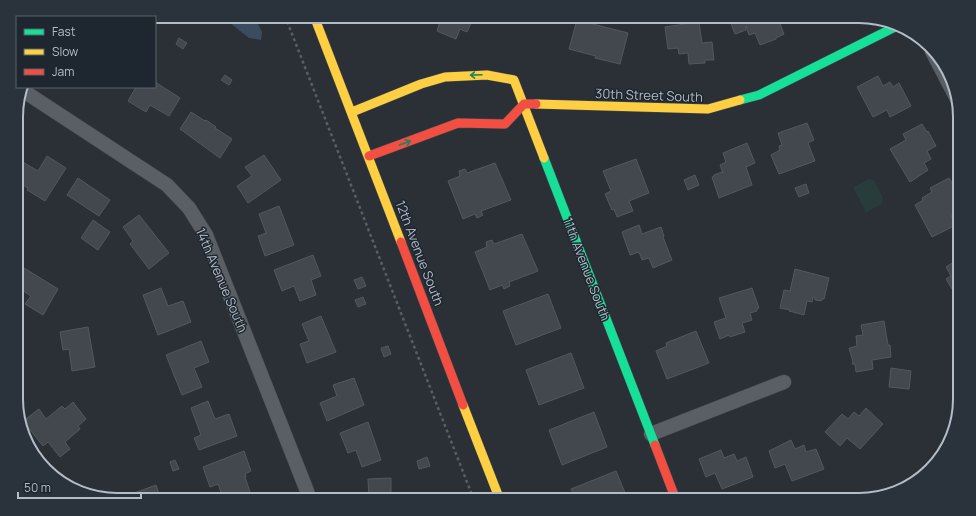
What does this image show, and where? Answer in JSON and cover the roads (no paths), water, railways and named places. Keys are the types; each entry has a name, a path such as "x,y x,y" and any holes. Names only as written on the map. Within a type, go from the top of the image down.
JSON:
{"street":[{"name":"12th Avenue South","path":"317,23 497,493"},
{"name":"30th Street South","path":"524,104 708,109 759,95 891,29"},
{"path":"352,112 421,84 445,77 487,75 514,80 524,104 505,124 458,123 369,156"},
{"name":"14th Avenue South","path":"26,93 167,185 189,208 206,236 307,493"},
{"name":"11th Avenue South","path":"524,104 673,493"},
{"path":"651,434 784,382"}],"water":[{"path":"230,23 258,23 262,32 261,40 249,38"}]}
